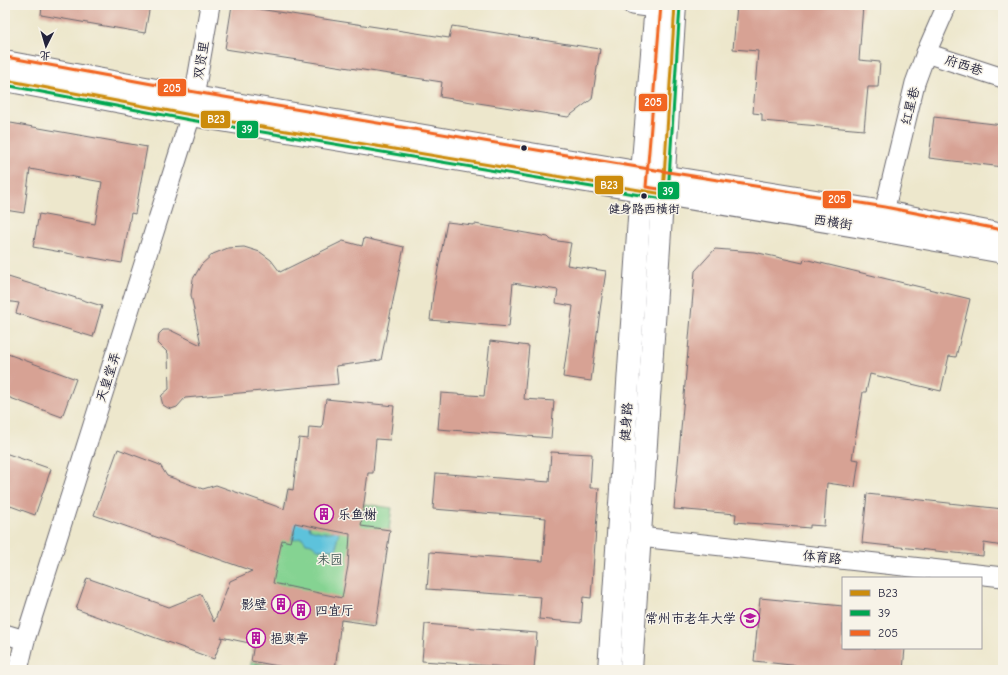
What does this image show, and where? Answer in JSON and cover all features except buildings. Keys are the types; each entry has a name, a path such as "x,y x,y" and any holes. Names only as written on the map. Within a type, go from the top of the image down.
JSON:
{"main road":[{"name":"健身路","path":"609,670 642,182 665,7"},
{"name":"健身路","path":"632,670 663,186 665,7"},
{"path":"5,62 193,106"},
{"path":"5,80 193,106 663,186"},
{"name":"西横街","path":"663,186 884,212 1003,235"},
{"name":"西横街","path":"663,186 880,230 1003,252"}],"street":[{"name":"双贤里","path":"193,106 210,5"},
{"path":"632,5 665,7"},
{"name":"红星巷","path":"884,212 915,83 926,53 947,5"},
{"name":"府西巷","path":"926,53 1003,78"},
{"name":"天皇堂弄","path":"18,670 25,640 193,106"},
{"name":"体育路","path":"640,537 1003,577"},
{"path":"5,634 25,640"}],"green space":[{"name":"未园","path":"288,489 392,508 376,625 340,620 335,670 250,670 254,645 249,643 255,615 265,596"},
{"path":"256,662 298,670 255,670"}],"water":[{"path":"292,522 309,524 310,529 320,532 337,530 339,533 337,548 335,550 320,550 306,543 302,538 293,540 292,538 294,533 291,527"}],"transit line":[{"name":"205","path":"659,189 646,187 661,5"},
{"name":"B23","path":"5,80 191,115 663,194 675,5"},
{"name":"39","path":"5,85 190,120 664,199 668,194 680,5"},
{"name":"205","path":"6,57 195,92 643,168 885,207 1003,230"}],"place":[{"name":"健身路西横街","path":"644,196"},
{"name":"乐鱼榭","path":"324,514"},
{"name":"影壁","path":"281,604"},
{"name":"四宜厅","path":"301,610"},
{"name":"常州市老年大学","path":"750,618"},
{"name":"挹爽亭","path":"256,638"}]}
